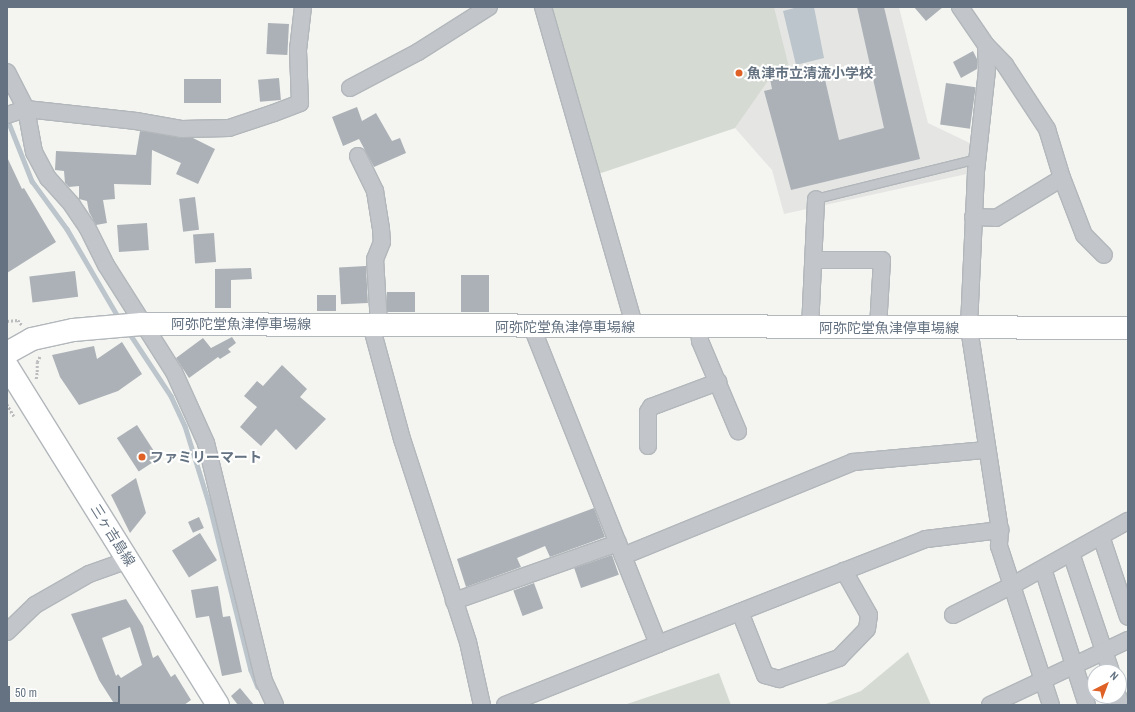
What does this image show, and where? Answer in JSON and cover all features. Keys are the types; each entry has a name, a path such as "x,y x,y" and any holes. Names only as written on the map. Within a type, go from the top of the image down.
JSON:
{"main road":[{"name":"阿弥陀堂魚津停車場線","path":"7,353 32,338 73,330 142,324 532,327 1128,328"},
{"name":"三ヶ吉島線","path":"7,366 49,438 128,560 212,703"}],"street":[{"path":"7,116 26,109 129,120 182,129 229,128 274,113 300,103 298,50 304,7"},
{"path":"350,88 418,52 490,7"},
{"path":"543,7 634,327"},
{"path":"960,7 986,46 1005,65 1047,129 1062,178 1084,235 1104,255"},
{"path":"986,46 987,70 973,217 969,328 986,450 1000,530 999,546 1051,705"},
{"path":"7,72 26,109 34,152 48,178 72,205 87,227 142,324 174,372 206,443 264,681 275,705"},
{"path":"358,156 375,192 381,228 382,242 375,259 375,325 402,440 468,642 482,705"},
{"path":"973,217 996,218 1062,178"},
{"path":"810,328 816,199"},
{"path":"821,260 882,260 878,328"},
{"path":"532,327 658,644"},
{"path":"699,327 700,341 738,431"},
{"path":"648,446 648,412 652,407 718,382"},
{"path":"454,601 621,549 853,462 986,450"},
{"path":"952,615 1011,586 1128,521"},
{"path":"505,705 926,540 1000,530"},
{"path":"1101,536 1128,617"},
{"path":"1071,553 1108,664"},
{"path":"7,632 35,605 89,574 128,560"},
{"path":"1043,568 1087,705"},
{"path":"740,612 765,675 779,678 839,658 867,629 869,615 844,571"},
{"path":"990,705 1128,640"}],"lane":[{"path":"816,199 978,160"}],"shaded area":[{"name":"魚津市立清流小学校","path":"543,7 899,7 928,123 976,146 976,172 784,214 772,170 735,128 592,176"},
{"path":"543,7 774,7 790,71 770,78 735,128 592,176"},
{"path":"798,7 814,7 824,58 796,65 783,11"},
{"path":"908,652 931,705 823,705 861,691"},
{"path":"719,673 731,705 624,705"}],"building":[{"path":"857,7 884,7 920,159 791,190 764,91 772,89 770,79 784,74 786,79 823,71 839,140 884,128"},
{"path":"914,7 943,7 926,21"},
{"path":"268,23 289,24 287,55 266,54"},
{"path":"973,51 977,59 977,69 961,78 953,62"},
{"path":"279,78 281,100 260,102 258,80"},
{"path":"184,79 221,79 221,103 184,103"},
{"path":"946,83 976,87 970,129 940,125"},
{"path":"357,107 362,121 376,113 392,141 400,138 406,153 374,167 359,139 343,146 332,117"},
{"path":"140,131 193,138 215,149 198,184 176,174 181,163 152,150 151,185 114,184 115,199 103,200 107,223 96,225 89,212 87,201 79,199 79,186 69,187 65,183 64,171 55,170 56,151 136,155"},
{"path":"7,157 22,189 24,188 56,242 7,273"},
{"path":"195,197 199,230 183,232 179,199"},
{"path":"147,223 149,250 119,252 117,225"},
{"path":"214,233 216,262 195,263 193,234"},
{"path":"366,266 368,303 341,304 339,267"},
{"path":"251,268 252,279 231,280 231,308 215,308 215,269"},
{"path":"75,271 78,297 33,302 29,277"},
{"path":"461,275 489,275 489,312 461,312"},
{"path":"387,292 415,292 415,312 387,312"},
{"path":"317,295 336,295 336,311 317,311"},
{"path":"232,337 236,343 228,349 231,352 220,359 218,357 189,378 176,358 203,338 211,348"},
{"path":"122,342 142,374 118,391 79,405 60,377 52,355 94,346 97,359"},
{"path":"282,365 307,389 300,397 326,419 296,450 276,429 261,446 240,427 257,407 244,396 257,381 263,386"},
{"path":"137,425 159,459 139,472 117,438"},
{"path":"136,478 146,513 130,533 111,495"},
{"path":"594,508 605,537 550,557 545,546 517,558 521,567 466,587 457,559"},
{"path":"199,517 204,528 193,533 188,522"},
{"path":"200,533 217,560 189,578 172,550"},
{"path":"612,555 619,575 581,588 574,568"},
{"path":"534,583 543,608 523,616 513,591"},
{"path":"218,586 223,617 230,616 242,672 222,676 209,616 196,618 191,590"},
{"path":"126,599 143,626 153,658 158,655 171,677 175,674 191,700 184,705 115,705 99,680 71,614","holes":["130,627 142,665 121,678 118,674 116,676 102,638"]},
{"path":"240,688 254,705 238,705 231,696"}],"waterway":[{"path":"7,118 32,181 67,229 120,320"},
{"path":"128,331 171,396 185,426 209,503 251,670 258,687"}],"place":[{"name":"魚津市立清流小学校","path":"739,73"},
{"name":"ファミリーマート","path":"142,457"}]}
